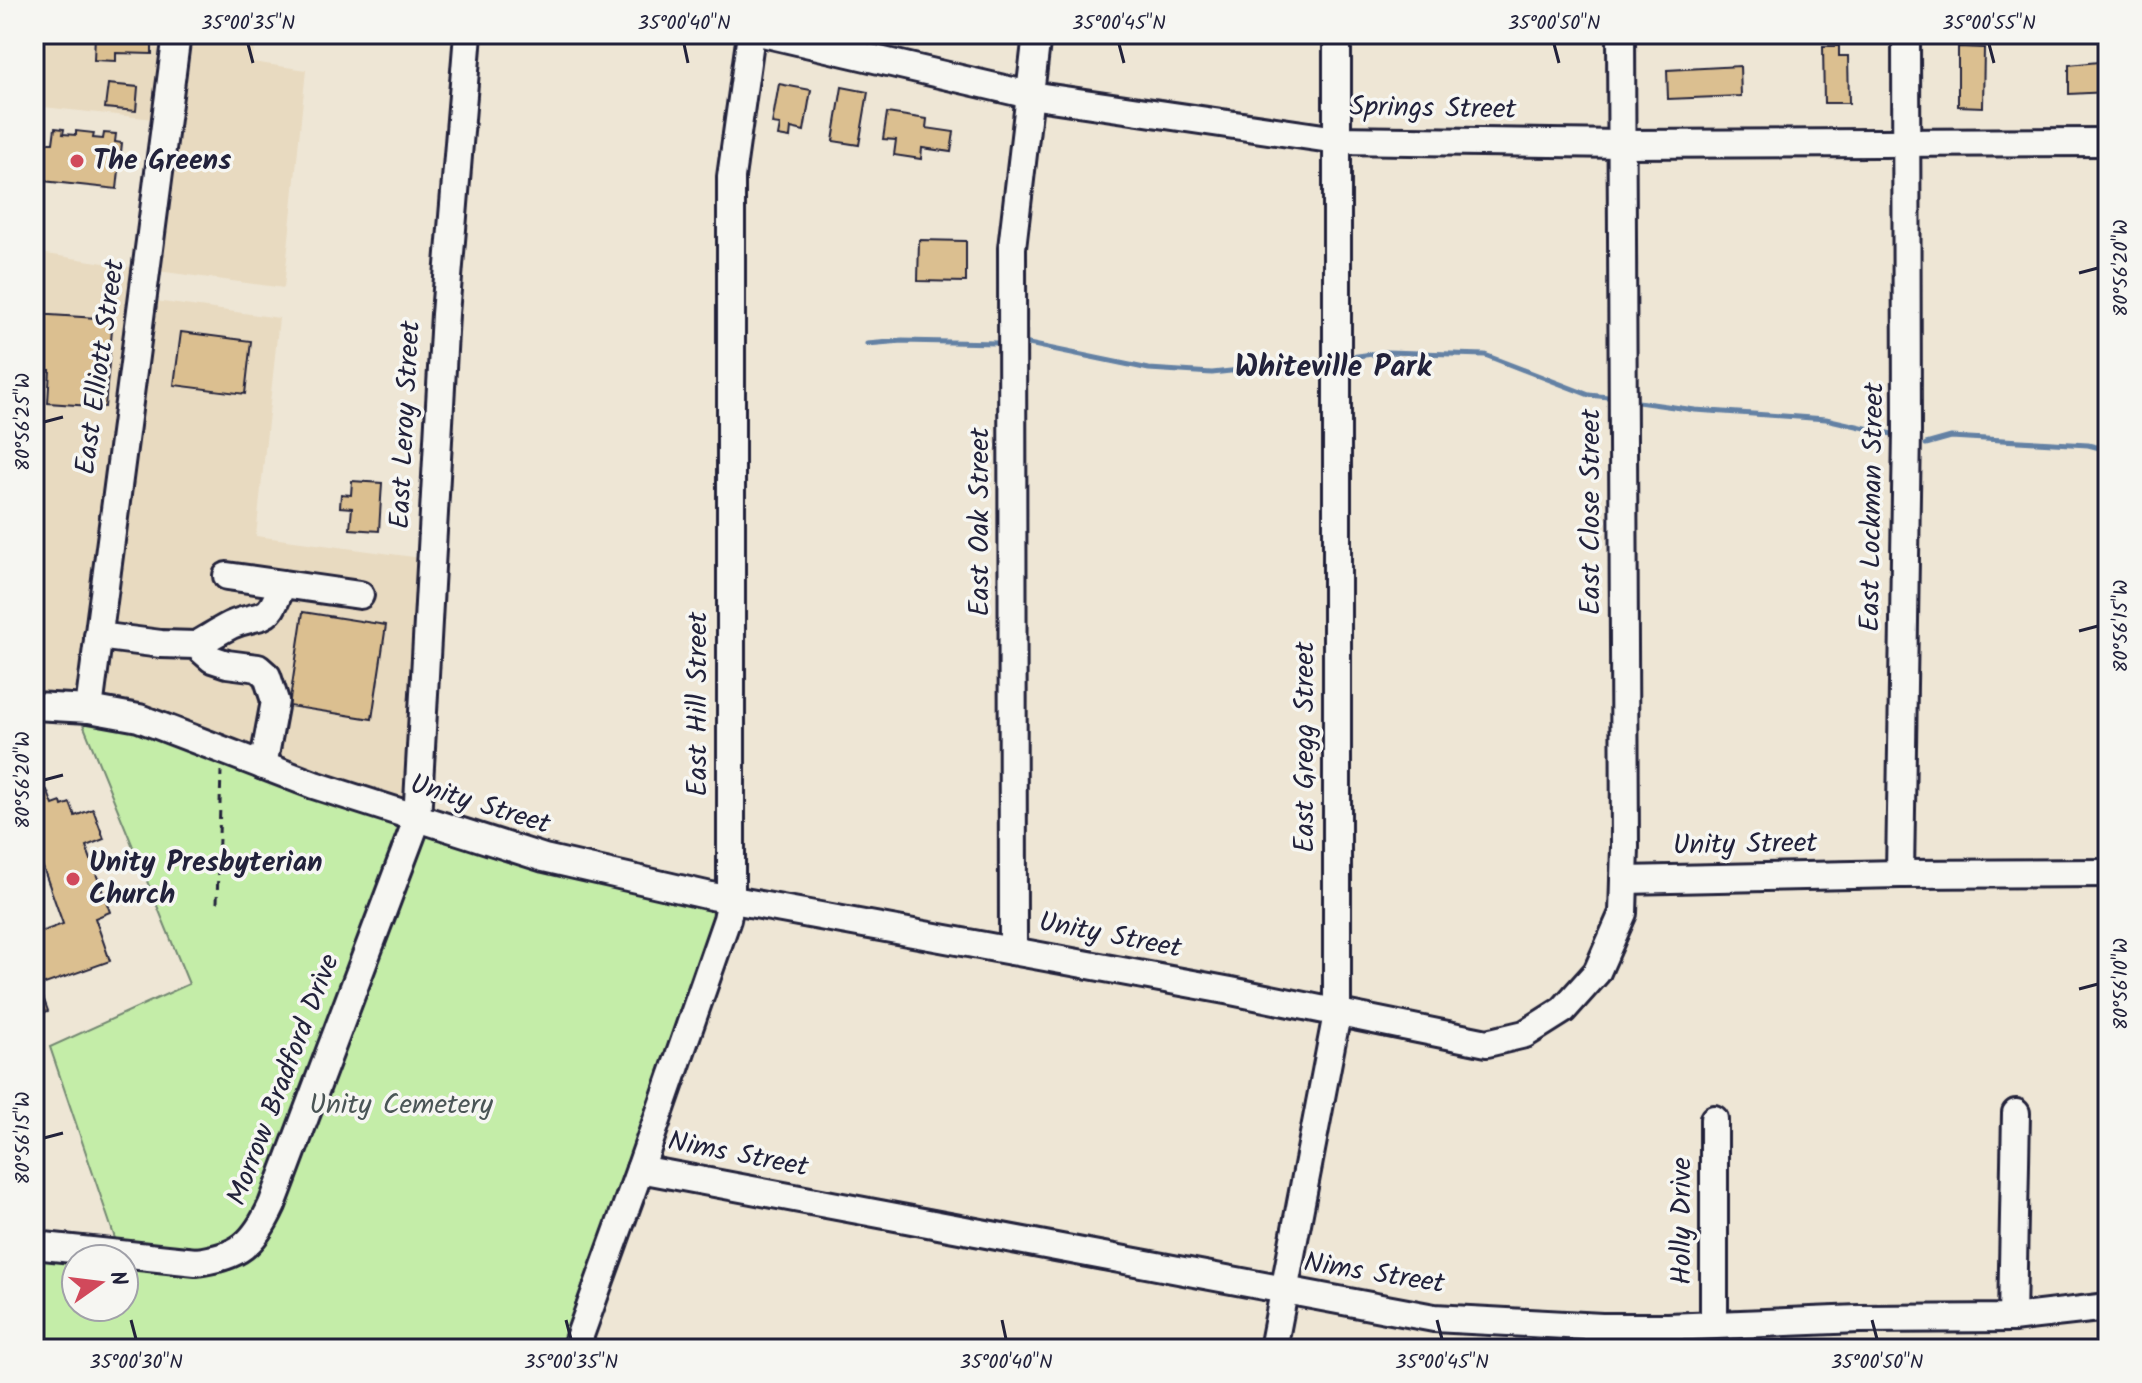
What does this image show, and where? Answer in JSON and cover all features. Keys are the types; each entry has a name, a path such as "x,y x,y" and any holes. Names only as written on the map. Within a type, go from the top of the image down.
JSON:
{"street":[{"name":"East Elliott Street","path":"89,709 177,34"},
{"name":"East Leroy Street","path":"417,820 445,314 468,34"},
{"name":"East Hill Street","path":"575,1349 727,919 731,900 731,177 751,34"},
{"name":"Springs Street","path":"767,34 1030,95 1337,140 1622,144 2108,142"},
{"name":"East Oak Street","path":"1013,951 1012,248 1037,34"},
{"name":"East Gregg Street","path":"1273,1349 1337,1014 1337,34"},
{"name":"East Close Street","path":"1621,34 1624,880"},
{"name":"East Lockman Street","path":"1900,874 1907,431 1906,34"},
{"path":"227,576 360,595"},
{"path":"98,636 196,645 232,625 263,618 276,602 282,584"},
{"path":"196,645 212,659 258,668 267,676 275,701 263,766"},
{"name":"Unity Street","path":"34,706 89,709 151,722 263,766 417,820 544,858 731,900 1231,991 1487,1043 1525,1034 1563,1010 1597,972 1623,913 1624,880 2108,873"},
{"name":"Morrow Bradford Drive","path":"34,1245 196,1262 236,1253 250,1242 272,1205 417,820"},
{"path":"2012,1318 2016,1113"},
{"name":"Holly Drive","path":"1714,1119 1714,1324"},
{"name":"Nims Street","path":"640,1169 1434,1318 1602,1327 1668,1327 2012,1318 2108,1307"}],"path":[{"path":"217,903 221,749"}],"shaded area":[{"path":"34,34 256,34 252,62 306,70 284,288 143,269 163,120 34,106"},
{"path":"34,252 136,268 133,298 279,318 256,536 429,559 415,812 183,737 34,709"}],"green space":[{"name":"Unity Cemetery","path":"78,712 726,902 571,1349 34,1349 34,1248 60,1250 60,1323 140,1323 140,1243 117,1243 50,1047 189,984"}],"building":[{"path":"95,34 152,34 152,54 116,53 116,61 94,60"},
{"path":"1823,46 1839,46 1839,56 1848,56 1849,103 1824,103"},
{"path":"1958,47 1984,48 1983,107 1958,106"},
{"path":"2108,61 2108,92 2069,94 2069,65"},
{"path":"1740,66 1741,96 1668,99 1667,70"},
{"path":"108,84 138,87 136,111 105,108"},
{"path":"779,84 811,90 804,131 791,128 790,138 778,136 780,125 772,124"},
{"path":"842,87 868,92 859,145 833,141"},
{"path":"887,113 927,119 926,128 954,132 951,152 922,148 921,159 894,155 896,140 883,139"},
{"name":"The Greens","path":"55,128 64,129 63,134 76,135 76,131 94,133 93,138 103,139 104,133 116,134 115,142 122,143 117,189 34,180 34,137 46,138 45,143 53,143"},
{"path":"919,240 966,241 966,282 918,281"},
{"path":"34,314 113,319 105,407 48,403 50,370 43,370 42,380 34,379"},
{"path":"181,332 251,341 245,394 174,385"},
{"path":"352,481 382,483 379,531 350,529 352,508 340,507 341,494 351,495"},
{"path":"303,612 386,625 372,719 289,706"},
{"name":"Unity Presbyterian Church","path":"47,790 53,805 70,803 75,816 93,809 104,839 86,846 110,912 95,918 110,961 39,986 48,1011 34,1016 34,923 38,933 63,924 34,842 34,812 39,810 34,794"}],"waterway":[{"path":"867,344 902,341 997,343"},
{"path":"1024,343 1149,369 1212,373 1322,361"},
{"path":"1351,357 1386,352 1485,355 1589,395 1608,397"},
{"path":"1638,402 1695,410 1826,419 1892,434"},
{"path":"1926,444 1951,437 2088,445 2108,450"}],"place":[{"name":"The Greens","path":"77,161"},
{"name":"Unity Presbyterian Church","path":"73,879"}],"district":[{"name":"Whiteville Park","path":"1333,368"}]}
